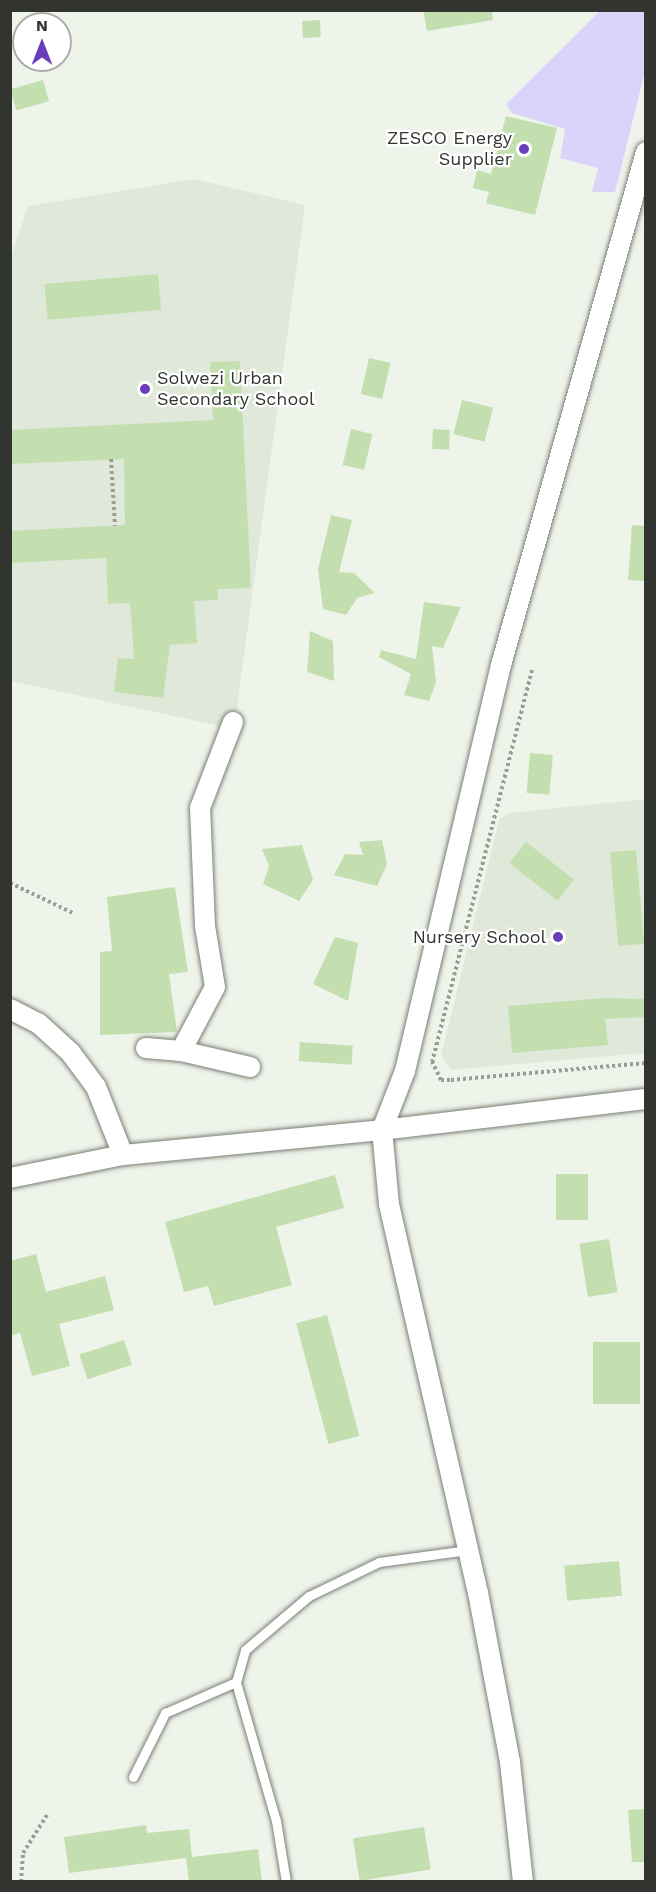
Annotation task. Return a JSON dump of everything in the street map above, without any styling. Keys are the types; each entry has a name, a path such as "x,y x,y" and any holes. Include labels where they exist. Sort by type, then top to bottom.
{"street":[{"path":"523,1881 510,1762 468,1550 388,1204 382,1130 405,1071 501,665 645,152"},
{"path":"182,1051 215,987 205,926 201,808 233,722"},
{"path":"10,1008 38,1023 70,1052 96,1088 123,1155"},
{"path":"146,1048 182,1051 250,1067"},
{"path":"10,1178 123,1155 382,1130 645,1099"}],"lane":[{"path":"286,1881 276,1821 236,1682 245,1650 309,1596 379,1562 468,1550"},
{"path":"133,1777 165,1713 236,1682"}],"path":[{"path":"111,459 116,526"},
{"path":"532,670 432,1061 441,1080 645,1063"},
{"path":"10,883 75,914"},
{"path":"21,1881 23,1853 47,1815"}],"shaded area":[{"path":"601,10 645,11 645,71 615,192 592,192 598,168 560,158 565,129 512,113 506,104"},
{"name":"Solwezi Urban Secondary School","path":"194,179 305,205 234,729 11,681 10,260 28,206"},
{"name":"Nursery School","path":"645,799 645,1053 451,1070 441,1056 499,820 509,813"}],"building":[{"path":"423,10 492,10 493,20 427,31"},
{"path":"320,20 321,37 303,38 302,21"},
{"path":"43,80 49,101 16,111 10,89"},
{"name":"ZESCO Energy Supplier","path":"506,116 557,128 535,215 486,203 489,192 473,188 477,170 491,174"},
{"path":"158,274 161,310 48,320 44,284"},
{"path":"369,358 390,363 382,399 361,394"},
{"path":"240,361 251,588 218,589 218,600 194,601 197,643 170,645 163,698 114,692 118,658 134,659 130,603 108,604 106,558 10,563 10,531 125,525 124,459 10,464 10,430 213,420 210,362"},
{"path":"462,400 493,408 485,442 454,434"},
{"path":"351,429 372,434 364,470 343,465"},
{"path":"433,429 450,430 449,450 432,449"},
{"path":"331,515 352,520 339,572 354,573 375,593 357,598 346,615 323,609 318,569"},
{"path":"632,525 645,526 645,581 628,580"},
{"path":"424,602 461,607 443,648 432,646 436,682 429,701 404,695 411,674 379,657 381,650 416,659"},
{"path":"310,631 333,641 334,681 307,672"},
{"path":"530,753 553,755 549,795 527,793"},
{"path":"382,840 387,864 377,886 334,875 345,854 363,855 359,842"},
{"path":"526,842 574,880 557,901 509,863"},
{"path":"302,845 313,880 299,901 263,884 269,866 262,849"},
{"path":"636,850 644,944 618,946 610,852"},
{"path":"175,887 188,972 169,974 177,1032 100,1035 100,952 112,951 107,897"},
{"path":"335,937 358,943 348,1001 313,984"},
{"path":"604,998 645,999 645,1017 605,1019 608,1045 512,1053 508,1006"},
{"path":"300,1042 353,1046 352,1065 299,1061"},
{"path":"556,1174 588,1174 588,1220 556,1220"},
{"path":"335,1175 344,1208 276,1227 292,1285 214,1306 208,1286 184,1292 165,1222"},
{"path":"609,1239 617,1292 588,1297 579,1244"},
{"path":"36,1254 46,1292 105,1276 114,1310 59,1324 70,1366 32,1376 20,1333 10,1336 10,1261"},
{"path":"327,1315 359,1436 328,1444 296,1323"},
{"path":"124,1340 132,1365 87,1379 79,1355"},
{"path":"593,1342 640,1342 640,1404 593,1404"},
{"path":"619,1561 622,1596 567,1601 564,1566"},
{"path":"645,1809 645,1862 632,1862 628,1810"},
{"path":"146,1825 147,1833 189,1829 192,1857 258,1849 262,1881 189,1881 186,1858 69,1873 64,1837"},
{"path":"424,1827 431,1869 360,1881 353,1838"}],"place":[{"name":"ZESCO Energy Supplier","path":"524,149"},
{"name":"Solwezi Urban Secondary School","path":"145,389"},
{"name":"Nursery School","path":"558,937"}]}
